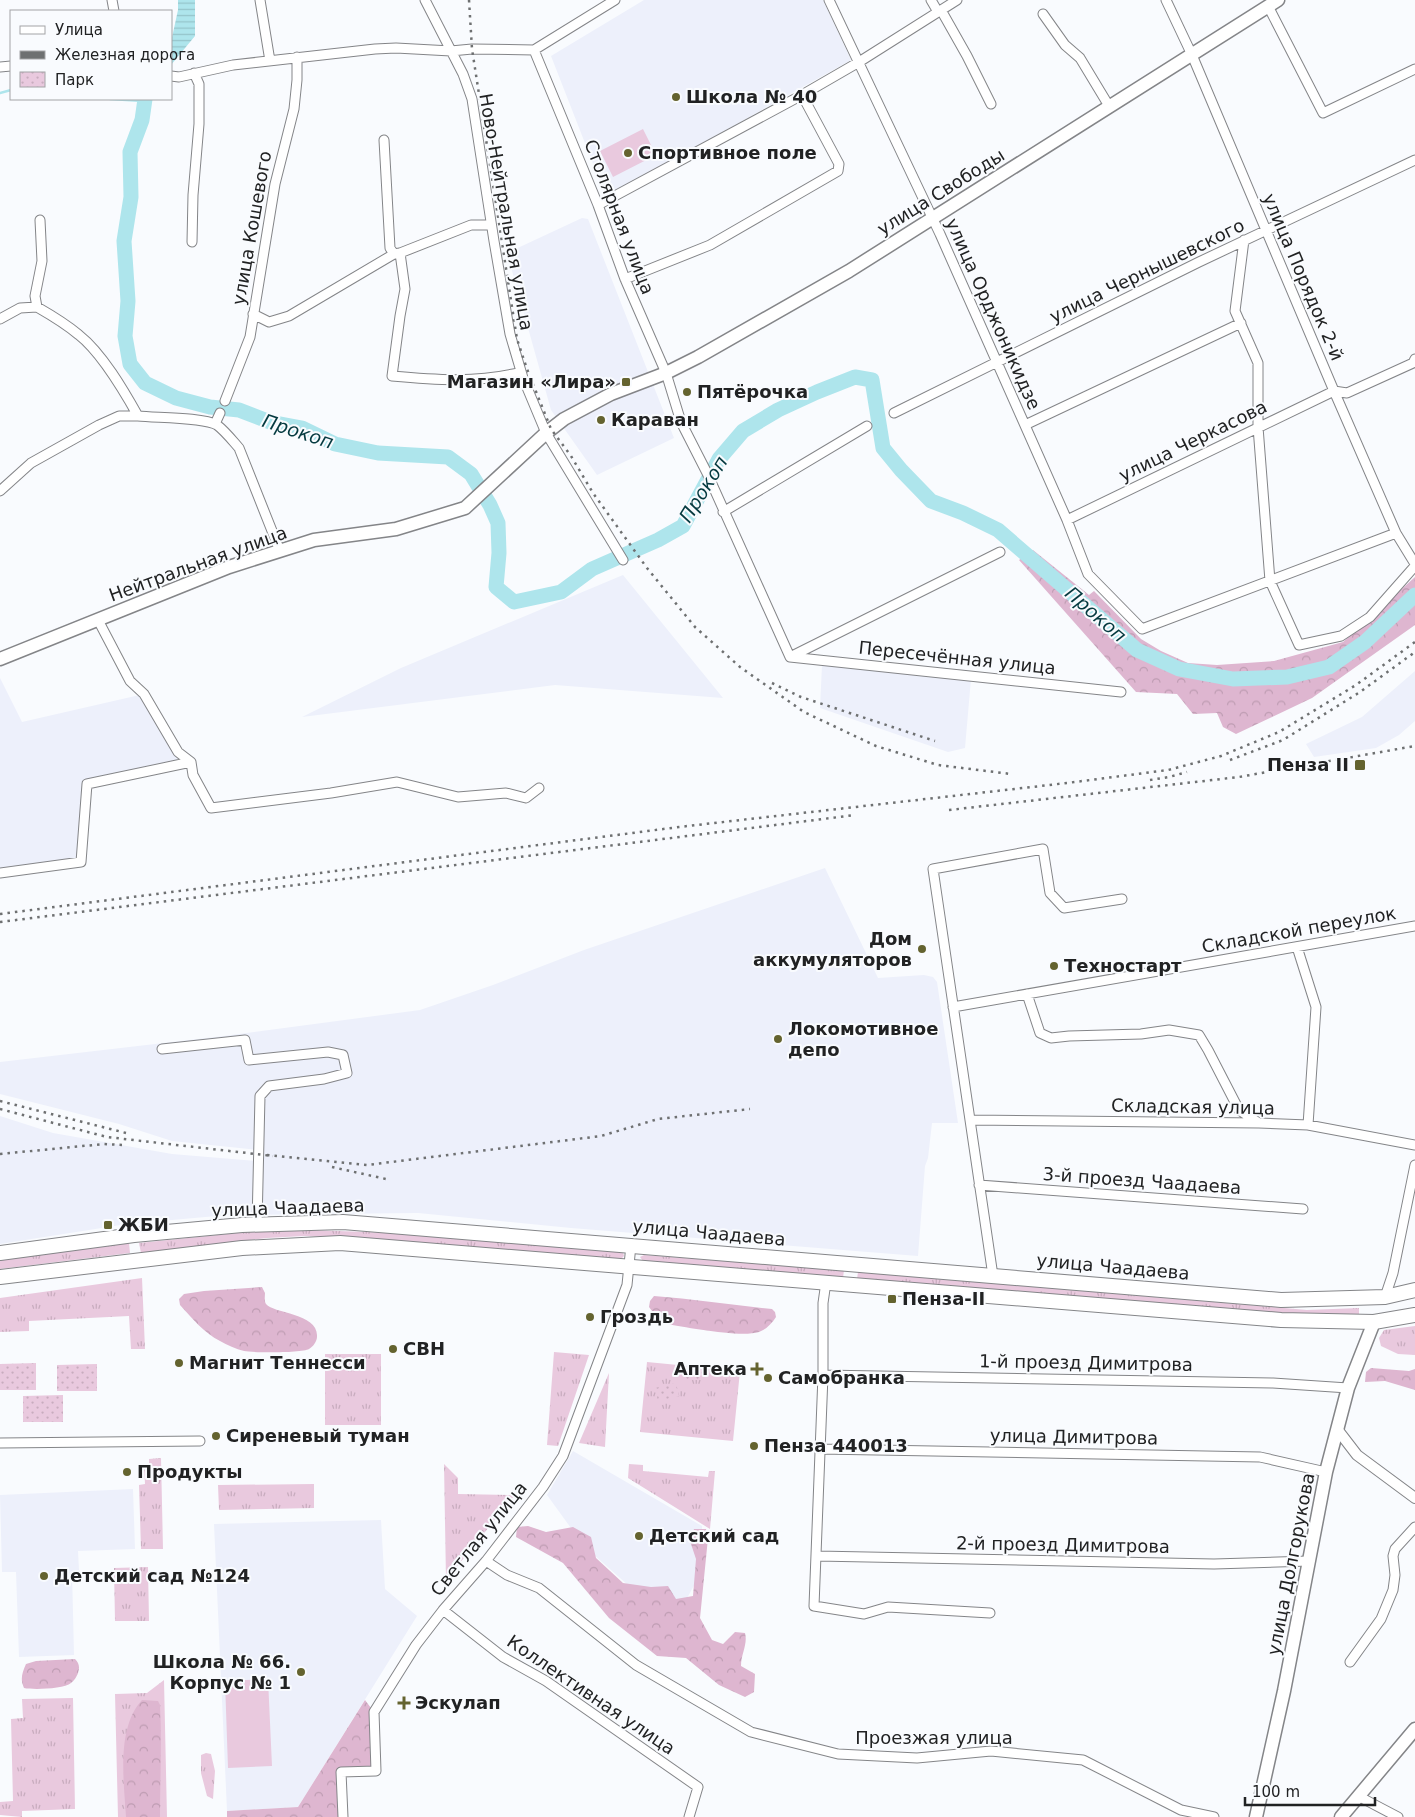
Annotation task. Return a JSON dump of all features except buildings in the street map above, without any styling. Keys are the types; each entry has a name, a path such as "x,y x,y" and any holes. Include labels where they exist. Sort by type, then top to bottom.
{"main road":[{"name":"улица Свободы","path":"611,394 666,373 698,357 849,271 1273,3"},
{"name":"Нейтральная улица","path":"0,659 229,567 314,540 396,529 465,508 546,433 564,419 611,394"},
{"name":"улица Чаадаева","path":"0,1253 134,1235 257,1224 343,1222 1281,1300 1385,1297 1415,1290"},
{"name":"улица Чаадаева","path":"0,1277 242,1248 340,1243 1281,1320 1374,1322 1415,1315"},
{"path":"1374,1322 1385,1297"},
{"name":"улица Долгорукова","path":"1256,1817 1284,1691 1326,1472 1348,1388 1374,1322"},
{"path":"1341,1817 1415,1728"}],"street":[{"path":"260,0 270,61"},
{"name":"Ново-Нейтральная улица","path":"425,0 463,74 472,99 510,334 521,372 546,433 623,560"},
{"path":"172,76 179,77 194,72 233,65 375,49 396,48 451,51 472,49 534,50 615,0"},
{"name":"улица Орджоникидзе","path":"829,0 932,218 1067,520 1088,574 1142,630 1270,581"},
{"path":"931,0 967,56 990,104"},
{"path":"598,205 802,95 859,62 957,0"},
{"name":"улица Порядок 2-й","path":"1166,0 1192,55 1396,533 1415,565"},
{"path":"1273,3 1323,113 1415,69"},
{"path":"1043,14 1065,45 1080,58 1110,106"},
{"name":"Столярная улица","path":"534,50 598,205 625,279 666,373 681,422 707,473 723,512"},
{"name":"улица Кошевого","path":"225,401 250,337 275,184 294,109 297,57"},
{"path":"192,242 193,195 199,124 199,84 194,72"},
{"path":"625,279 710,245 838,171 839,164 802,95"},
{"path":"384,140 390,248 397,253 406,289 400,316 392,376 432,380 492,378 521,372"},
{"name":"улица Чернышевского","path":"894,413 1244,240 1415,160"},
{"path":"37,307 35,296 42,261 40,220"},
{"path":"253,314 269,322 290,316 397,253 471,225 491,224"},
{"path":"1244,240 1235,311 1258,363 1258,427 1270,581 1299,645 1341,636 1370,617 1415,565"},
{"path":"0,319 20,308 37,307 80,335 93,349 126,394 138,416"},
{"path":"1025,425 1240,323"},
{"name":"улица Черкасова","path":"1067,520 1334,391 1347,393 1414,362"},
{"path":"215,424 220,413"},
{"path":"0,491 30,463 119,416 196,420 215,424 239,448 280,551"},
{"path":"867,426 723,512 790,657 1000,552"},
{"path":"1270,581 1396,533"},
{"path":"98,620 130,681 144,694 178,752 191,762 193,775 211,808 331,793 397,782 458,796 506,793 526,798 540,788"},
{"name":"Пересечённая улица","path":"790,657 1121,692"},
{"path":"0,873 81,862 87,784 191,762"},
{"path":"993,1276 933,868 1043,849 1050,893 1064,908 1122,899"},
{"name":"Складской переулок","path":"953,1007 1415,926"},
{"path":"1297,947 1316,1007 1308,1125"},
{"path":"1027,994 1040,1033 1051,1038 1141,1034 1169,1030 1199,1035 1239,1110 1259,1123"},
{"path":"162,1049 244,1040 249,1060 328,1052 343,1055 347,1073 324,1079 269,1086 260,1096 257,1224"},
{"name":"Складская улица","path":"970,1120 1308,1125 1415,1145"},
{"path":"1385,1297 1393,1273 1415,1165"},
{"name":"3-й проезд Чаадаева","path":"979,1185 1303,1209"},
{"name":"Светлая улица","path":"343,1817 340,1772 376,1771 374,1712 416,1645 443,1610 486,1561 543,1487 563,1456 627,1285 631,1245"},
{"path":"826,1282 823,1303 823,1375 814,1606 864,1614 888,1607 990,1613"},
{"name":"1-й проезд Димитрова","path":"823,1375 1273,1383 1348,1388"},
{"path":"1337,1429 1357,1455 1415,1498"},
{"path":"0,1443 200,1441"},
{"name":"улица Димитрова","path":"820,1449 1260,1457 1326,1472"},
{"path":"1350,1662 1381,1619 1393,1590 1395,1575 1392,1556 1395,1549 1415,1527"},
{"name":"2-й проезд Димитрова","path":"817,1556 1214,1564 1309,1561"},
{"name":"Проезжая улица","path":"486,1561 507,1575 539,1588 636,1665 750,1732 838,1754 917,1758 991,1751 1083,1760 1181,1810 1214,1817"},
{"name":"Коллективная улица","path":"443,1610 503,1657 546,1681 698,1787 689,1817"},
{"path":"1358,1796 1398,1817"}],"shaded area":[{"name":"Школа № 40","path":"644,0 823,0 851,60 606,197 551,56"},
{"path":"582,218 588,219 674,438 597,475 551,410 507,253"},
{"path":"623,575 723,698 555,685 302,717 401,668"},
{"path":"822,665 971,679 965,748 948,752 820,708"},
{"path":"1415,671 1415,721 1399,735 1376,748 1314,757 1306,744 1362,717"},
{"path":"0,678 22,722 144,694 178,752 191,762 88,784 81,862 0,871"},
{"path":"825,868 878,978 924,975 933,977 937,982 958,1123 932,1123 928,1158 925,1166 918,1256 571,1228 418,1213 228,1215 127,1224 0,1244 0,1116 53,1133 172,1154 256,1161 258,1150 172,1141 119,1124 0,1094 0,1062 224,1036 420,1010 493,985 584,950"},
{"name":"Детский сад","path":"573,1451 702,1526 702,1571 681,1609 629,1586 584,1546 547,1495"},
{"name":"Детский сад №124","path":"133,1489 135,1549 78,1551 79,1570 72,1571 74,1655 19,1657 16,1572 2,1572 0,1495"},
{"name":"Школа № 66. Корпус № 1","path":"381,1520 385,1589 417,1616 298,1807 227,1811 214,1524"}],"green space":[{"name":"Спортивное поле","path":"643,129 656,155 613,177 600,151"},
{"path":"1033,550 1089,595 1094,591 1141,639 1161,651 1188,663 1217,665 1274,661 1343,642 1415,577 1415,625 1312,698 1236,734 1223,727 1217,713 1193,714 1177,694 1136,692 1019,560"},
{"path":"267,1230 356,1231 445,1236 623,1252 624,1256 621,1259 378,1239 304,1236 267,1238 141,1253 139,1243"},
{"path":"129,1243 130,1253 0,1269 0,1260"},
{"path":"644,1255 844,1270 843,1278 643,1261 640,1257"},
{"path":"858,1272 1307,1310 1359,1308 1359,1316 1299,1316 857,1279"},
{"path":"142,1278 145,1349 131,1349 129,1316 29,1321 29,1331 0,1332 0,1298"},
{"path":"262,1287 265,1293 266,1304 304,1319 316,1329 316,1342 310,1348 278,1352 244,1351 214,1338 198,1325 180,1305 179,1299 184,1294"},
{"path":"654,1296 772,1309 776,1317 764,1329 750,1334 727,1333 665,1324 658,1319 649,1307 650,1301"},
{"path":"1415,1326 1415,1355 1398,1354 1381,1346 1379,1338 1384,1330"},
{"path":"554,1352 589,1355 558,1446 547,1445"},
{"path":"325,1354 381,1354 381,1425 325,1425"},
{"path":"647,1362 740,1371 733,1441 640,1432"},
{"path":"36,1363 36,1390 0,1390 0,1364"},
{"path":"97,1364 97,1391 57,1391 57,1365"},
{"path":"685,1367 702,1368 702,1380 685,1380"},
{"path":"1371,1368 1409,1371 1415,1369 1415,1390 1385,1381 1365,1382 1366,1372"},
{"path":"609,1373 605,1447 579,1443"},
{"path":"676,1383 679,1396 658,1401 655,1388"},
{"path":"63,1395 63,1422 23,1422 23,1396"},
{"path":"161,1458 163,1549 141,1549 139,1485 145,1484 144,1465 149,1464 149,1459"},
{"path":"444,1464 458,1478 458,1494 515,1495 446,1580"},
{"path":"629,1464 643,1465 643,1471 708,1477 709,1471 715,1471 710,1529 628,1478"},
{"path":"314,1484 314,1508 219,1510 218,1485"},
{"path":"528,1526 546,1532 573,1527 591,1537 596,1558 623,1583 651,1587 668,1586 676,1599 693,1596 696,1559 690,1541 694,1529 706,1529 708,1538 700,1618 712,1640 723,1644 735,1632 745,1633 746,1641 741,1666 755,1674 754,1692 745,1697 719,1685 686,1658 657,1656 609,1618 563,1563 516,1537 517,1527"},
{"path":"148,1567 149,1621 115,1621 114,1568"},
{"path":"75,1659 79,1665 79,1671 71,1683 55,1688 24,1688 22,1676 26,1664 36,1661"},
{"path":"268,1679 272,1766 228,1768 225,1681"},
{"path":"164,1680 167,1817 118,1817 115,1694 147,1693"},
{"path":"73,1698 75,1809 22,1811 22,1817 0,1815 0,1802 13,1801 11,1719 23,1718 22,1699"},
{"path":"142,1700 158,1701 160,1705 160,1817 126,1817 123,1772 125,1740 128,1725"},
{"path":"365,1700 374,1712 376,1771 341,1772 343,1817 227,1817 227,1811 298,1807"},
{"path":"211,1754 215,1771 213,1799 207,1796 201,1773 201,1755"}],"water":[{"path":"178,0 195,0 195,36 172,64 172,37 178,10"}],"waterway":[{"path":"0,93 10,90"},
{"path":"126,100 143,101"},
{"name":"Прокоп","path":"145,100 142,120 130,152 131,197 124,241 128,301 125,336 130,364 145,383 176,398 210,407 239,410 270,422 302,428 335,444 378,453 448,457 471,474 490,505 498,523 499,553 496,587 514,602 561,592 592,569 658,540 683,526 719,459 743,431 778,410 855,377 872,380 883,448 931,501 963,513 998,530 1137,650 1179,669 1233,679 1287,677 1329,667 1365,642 1415,595"}],"railway":[{"path":"469,0 472,49 517,339 551,429 571,456 593,493 647,568 695,627 740,667 804,712 876,746 938,765 1011,774"},
{"path":"0,914 679,827 1168,770 1221,756 1279,732 1356,685 1415,642"},
{"path":"1230,760 1283,740 1360,692 1415,652"},
{"path":"772,683 801,697 935,741"},
{"path":"949,810 1239,777 1415,746"},
{"path":"1150,780 1187,772"},
{"path":"0,922 855,815"},
{"path":"0,1101 130,1134"},
{"path":"0,1109 107,1137 273,1156"},
{"path":"267,1155 367,1165 601,1136 658,1119 750,1109"},
{"path":"0,1154 104,1144 122,1145"},
{"path":"332,1167 386,1179"}],"place":[{"name":"Школа № 40","path":"676,97"},
{"name":"Спортивное поле","path":"628,153"},
{"name":"Магазин «Лира»","path":"626,382"},
{"name":"Пятёрочка","path":"687,392"},
{"name":"Караван","path":"601,420"},
{"name":"Пенза II","path":"1360,765"},
{"name":"Дом аккумуляторов","path":"922,949"},
{"name":"Техностарт","path":"1054,966"},
{"name":"Локомотивное депо","path":"778,1039"},
{"name":"ЖБИ","path":"108,1225"},
{"name":"Пенза-II","path":"892,1299"},
{"name":"Гроздь","path":"590,1317"},
{"name":"СВН","path":"393,1349"},
{"name":"Магнит Теннесси","path":"179,1363"},
{"name":"Аптека","path":"757,1369"},
{"name":"Самобранка","path":"768,1378"},
{"name":"Сиреневый туман","path":"216,1436"},
{"name":"Пенза 440013","path":"754,1446"},
{"name":"Продукты","path":"127,1472"},
{"name":"Детский сад","path":"639,1536"},
{"name":"Детский сад №124","path":"44,1576"},
{"name":"Школа № 66. Корпус № 1","path":"301,1672"},
{"name":"Эскулап","path":"404,1703"}]}
